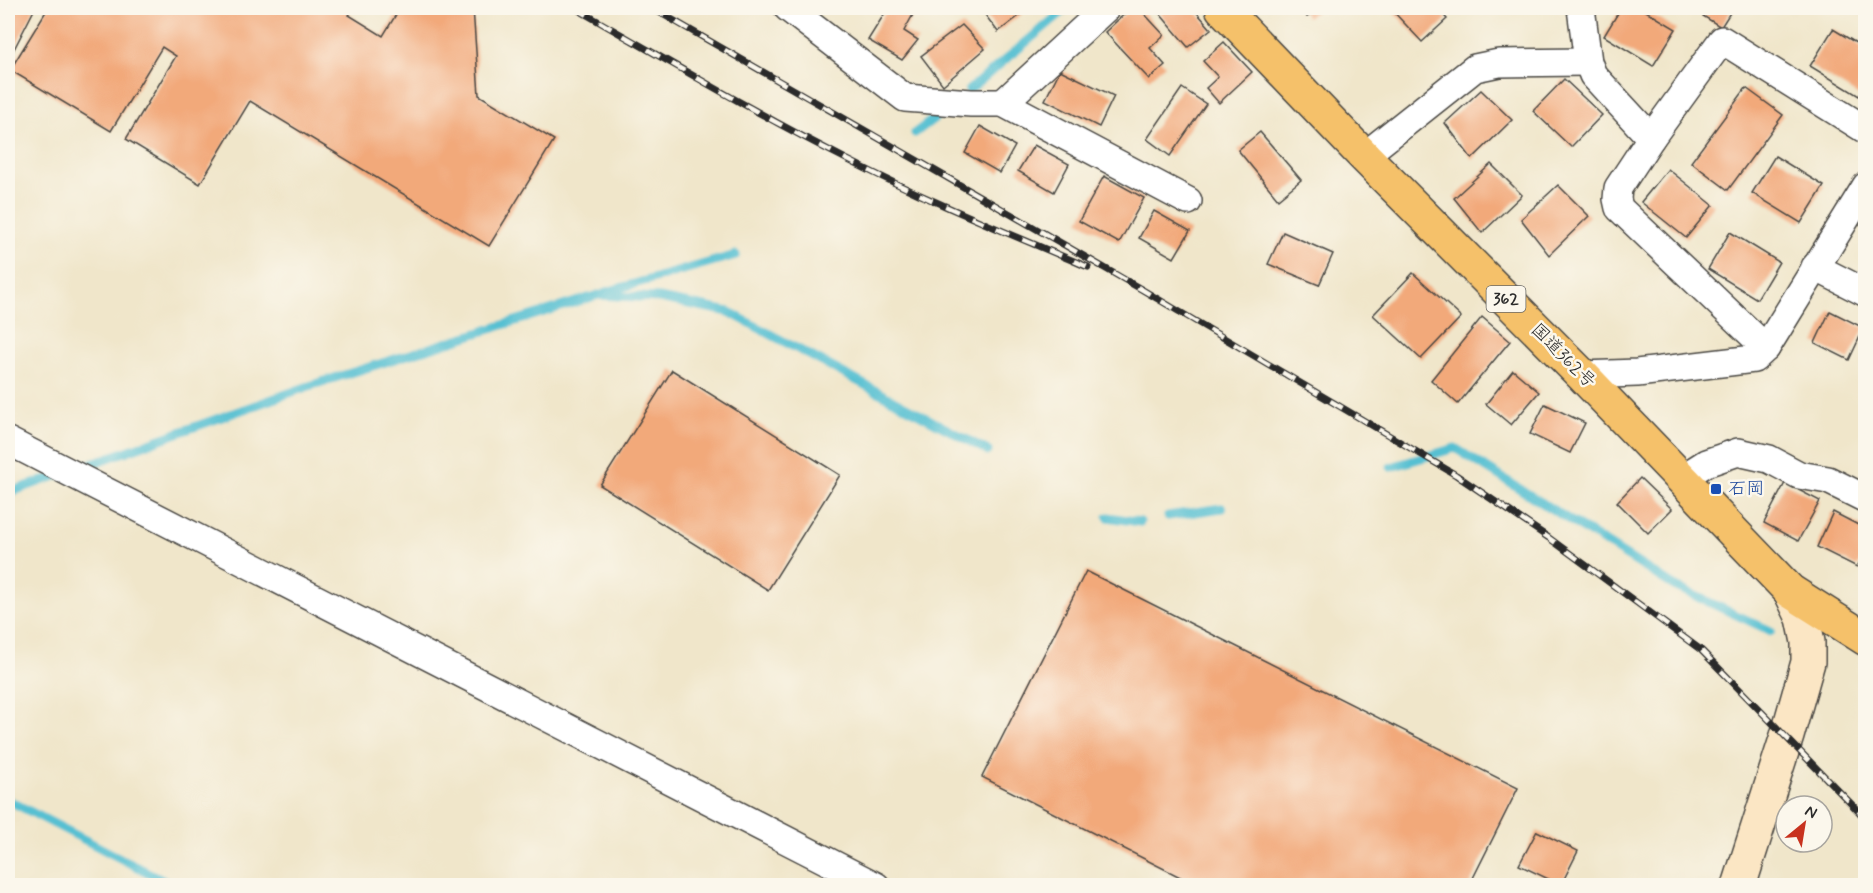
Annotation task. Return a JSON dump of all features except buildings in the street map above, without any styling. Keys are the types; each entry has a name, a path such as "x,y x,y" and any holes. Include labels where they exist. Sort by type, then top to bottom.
{"highway":[{"name":"国道362号","path":"1222,8 1790,591 1866,639"}],"street":[{"path":"788,8 905,98 971,103 1004,102 1188,201"},
{"path":"1004,102 1106,8"},
{"path":"1581,8 1588,62 1593,75 1651,138"},
{"path":"1766,348 1619,208 1618,189 1651,138 1722,40 1866,130"},
{"path":"1364,156 1475,68 1499,63 1588,62"},
{"path":"1582,375 1661,371 1754,359 1766,348 1866,186"},
{"path":"1815,267 1866,292"},
{"path":"8,441 876,885"},
{"path":"1681,479 1706,463 1738,452 1769,459 1799,475 1828,480 1866,499"},
{"path":"1740,885 1808,662 1806,629 1790,591"}],"waterway":[{"path":"969,90 1067,8"},
{"path":"915,133 940,114"},
{"path":"606,292 736,255"},
{"path":"74,470 306,387 598,295 659,298 729,312 988,451"},
{"path":"1391,467 1455,448 1674,586 1771,631"},
{"path":"8,493 61,474"},
{"path":"1168,516 1222,508"},
{"path":"1108,517 1140,522"},
{"path":"8,800 174,886"}],"railway":[{"path":"575,8 744,105 877,175 1088,267"},
{"path":"652,8 1141,289 1456,475 1549,538 1701,650 1866,819"}],"place":[{"name":"石岡","path":"1716,489"}]}
